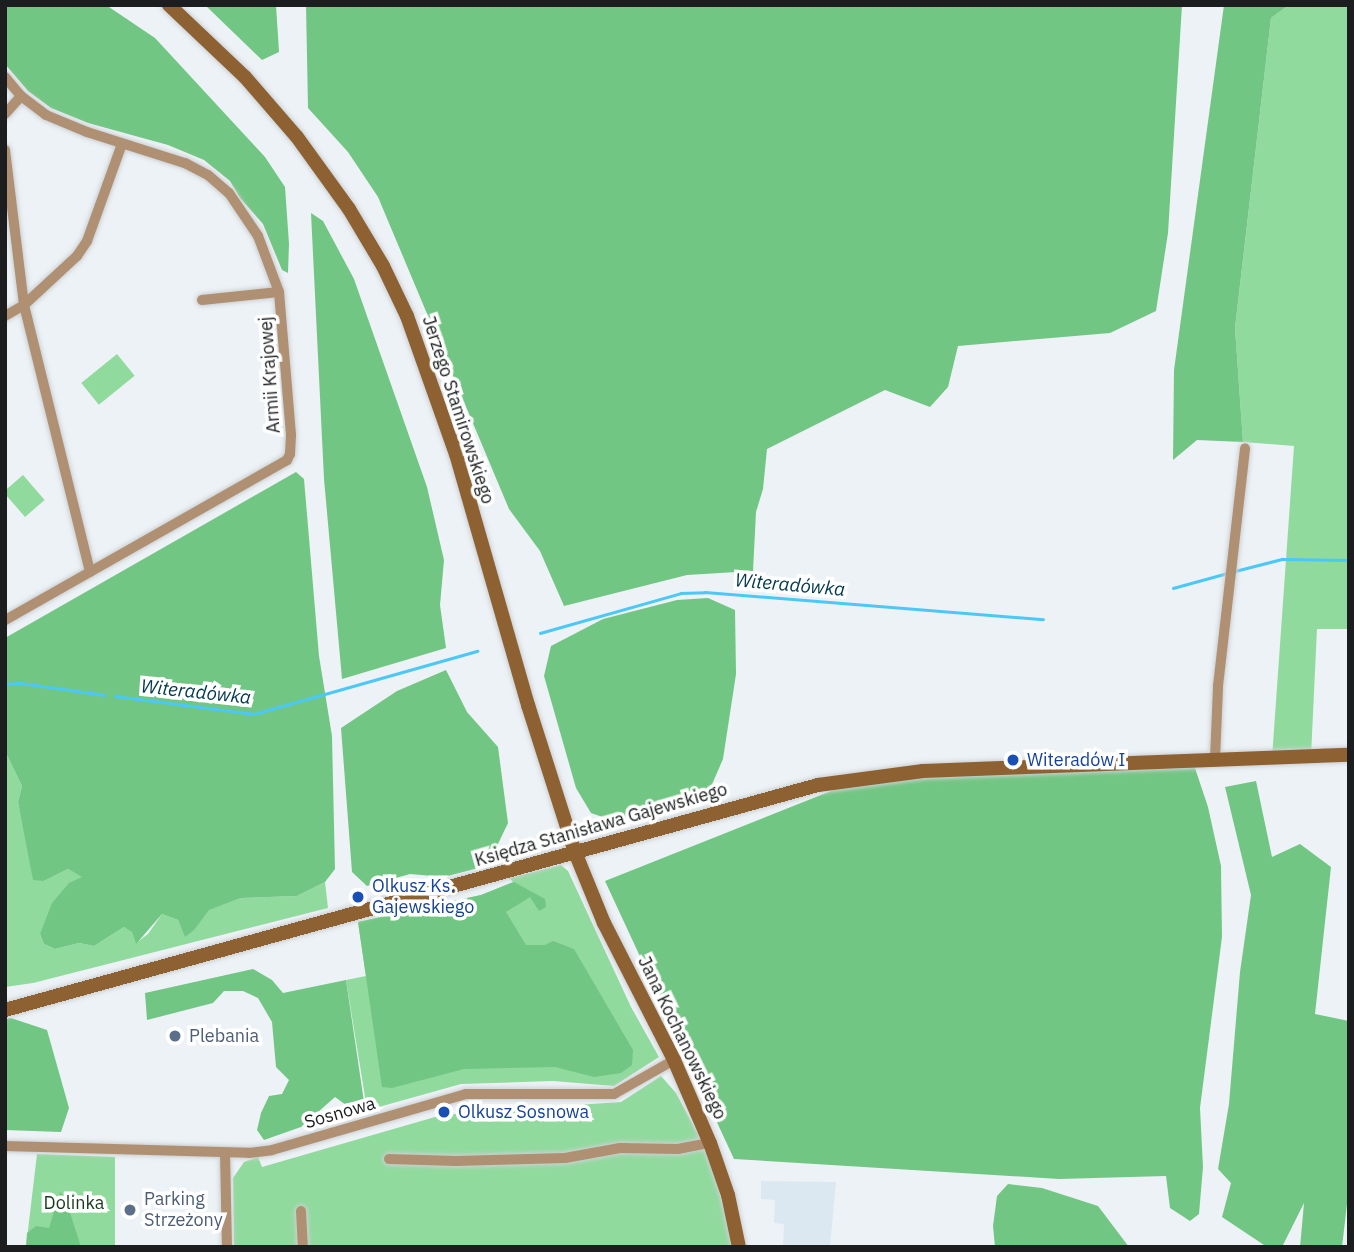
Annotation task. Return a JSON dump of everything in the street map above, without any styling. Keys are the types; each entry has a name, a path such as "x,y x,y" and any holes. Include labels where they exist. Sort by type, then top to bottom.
{"street":[{"name":"Jerzego Stamirowskiego","path":"170,5 245,77 298,137 349,209 383,267 430,373 507,636 576,852"},
{"name":"Armii Krajowej","path":"5,77 21,96 46,115 122,144 185,163 208,175 223,188 258,236 279,292 291,435 287,460 5,620"},
{"path":"5,114 21,96"},
{"path":"5,316 24,305 77,256 88,241 122,144"},
{"path":"5,150 24,305 90,572"},
{"path":"202,300 279,292"},
{"path":"1215,759 1218,686 1245,449"},
{"name":"Księdza Stanisława Gajewskiego","path":"5,1010 818,785 911,772 1349,755"},
{"name":"Jana Kochanowskiego","path":"576,852 604,923 674,1060 710,1143 728,1195 739,1247"},
{"name":"Sosnowa","path":"5,1146 225,1153 272,1150 466,1094 614,1094 674,1060"},
{"path":"389,1159 456,1161 565,1158 620,1148 678,1149 710,1143"},
{"path":"225,1153 227,1247"},
{"path":"302,1212 303,1247"}],"shaded area":[{"path":"761,1181 836,1182 830,1247 783,1247 784,1224 774,1223 775,1200 761,1199"}],"green space":[{"path":"5,5 106,5 155,38 265,157 285,187 288,273 282,270 263,224 240,198 230,181 204,160 168,145 88,123 51,108 28,91 5,64"},
{"path":"205,5 276,5 279,52 262,60"},
{"path":"306,5 1182,5 1168,233 1156,311 1110,333 958,346 948,387 930,407 885,390 767,449 763,489 756,512 753,571 687,575 564,606 540,551 509,509 378,197 348,152 308,108"},
{"path":"1224,5 1289,5 1271,18 1235,328 1243,442 1197,440 1173,460 1174,370"},
{"path":"1289,5 1349,5 1349,629 1317,629 1311,756 1272,758 1294,446 1243,442 1235,328 1271,18"},
{"path":"311,213 323,221 354,279 427,487 444,560 440,605 446,648 342,679 324,479"},
{"path":"117,354 135,376 99,405 81,383"},
{"path":"296,472 304,479 319,656 332,736 335,869 325,882 297,896 241,898 209,910 185,937 178,920 162,914 136,944 132,932 124,927 94,946 79,943 55,949 44,944 40,934 52,903 69,883 82,877 68,869 44,881 33,880 18,802 22,786 5,751 5,638"},
{"path":"23,475 45,500 25,517 5,494 5,491"},
{"path":"708,598 735,610 736,674 723,759 707,796 617,822 591,813 576,788 544,676 551,646 603,619 677,600"},
{"path":"446,670 467,712 498,747 508,823 497,846 510,856 509,860 444,877 410,874 367,886 352,872 341,728 397,691"},
{"path":"5,751 22,786 18,802 26,840 44,881 68,869 83,877 40,934 44,944 55,949 79,943 94,946 124,927 132,931 136,943 148,934 162,914 178,920 185,936 208,910 241,898 297,896 325,882 328,908 33,983 5,987"},
{"path":"1195,768 1208,807 1221,866 1222,937 1200,1108 1203,1167 1199,1214 1190,1221 1170,1208 1166,1176 1059,1179 734,1159 605,881 856,781 923,775"},
{"path":"1256,781 1272,857 1300,844 1331,867 1315,1014 1349,1021 1349,1187 1342,1247 1300,1247 1304,1203 1282,1247 1267,1247 1222,1217 1231,1183 1218,1169 1229,1104 1240,972 1251,895 1225,787"},
{"path":"561,865 568,871 631,1007 659,1057 614,1086 553,1081 461,1084 368,1110 368,1115 346,980 366,976 358,922 481,895 513,882 509,878"},
{"path":"514,882 545,899 546,907 539,911 530,897 506,912 526,945 545,945 553,941 574,949 633,1050 632,1065 621,1073 594,1077 555,1067 464,1069 392,1088 382,1087 358,922 481,895"},
{"path":"253,969 272,980 283,993 346,980 364,1102 346,1105 335,1097 301,1127 264,1140 257,1130 261,1113 269,1096 282,1094 289,1080 276,1067 272,1022 258,998 243,991 224,991 213,1003 147,1020 145,993"},
{"path":"11,1018 47,1030 69,1108 61,1132 5,1130 5,1019"},
{"path":"661,1076 676,1093 714,1171 733,1247 234,1247 233,1178 244,1162 258,1157 262,1167 435,1117 468,1112 621,1102"},
{"name":"Dolinka","path":"37,1154 115,1157 115,1247 26,1247"},
{"path":"1008,1184 1042,1188 1098,1206 1129,1247 995,1247 993,1226 997,1196"},
{"path":"60,1192 65,1197 81,1247 26,1247 27,1233 36,1226 49,1228"}],"waterway":[{"name":"Witeradówka","path":"1235,571 1282,559 1349,560"},
{"name":"Witeradówka","path":"1173,588 1228,573"},
{"name":"Witeradówka","path":"540,633 681,593 705,592 1043,619"},
{"name":"Witeradówka","path":"115,696 254,714 477,651"},
{"name":"Witeradówka","path":"5,684 21,683 104,695"}],"place":[{"name":"Witeradów I","path":"1013,760"},
{"name":"Olkusz Ks. Gajewskiego","path":"358,897"},
{"name":"Plebania","path":"175,1036"},
{"name":"Olkusz Sosnowa","path":"444,1112"},
{"name":"Parking Strzeżony","path":"130,1210"}]}
